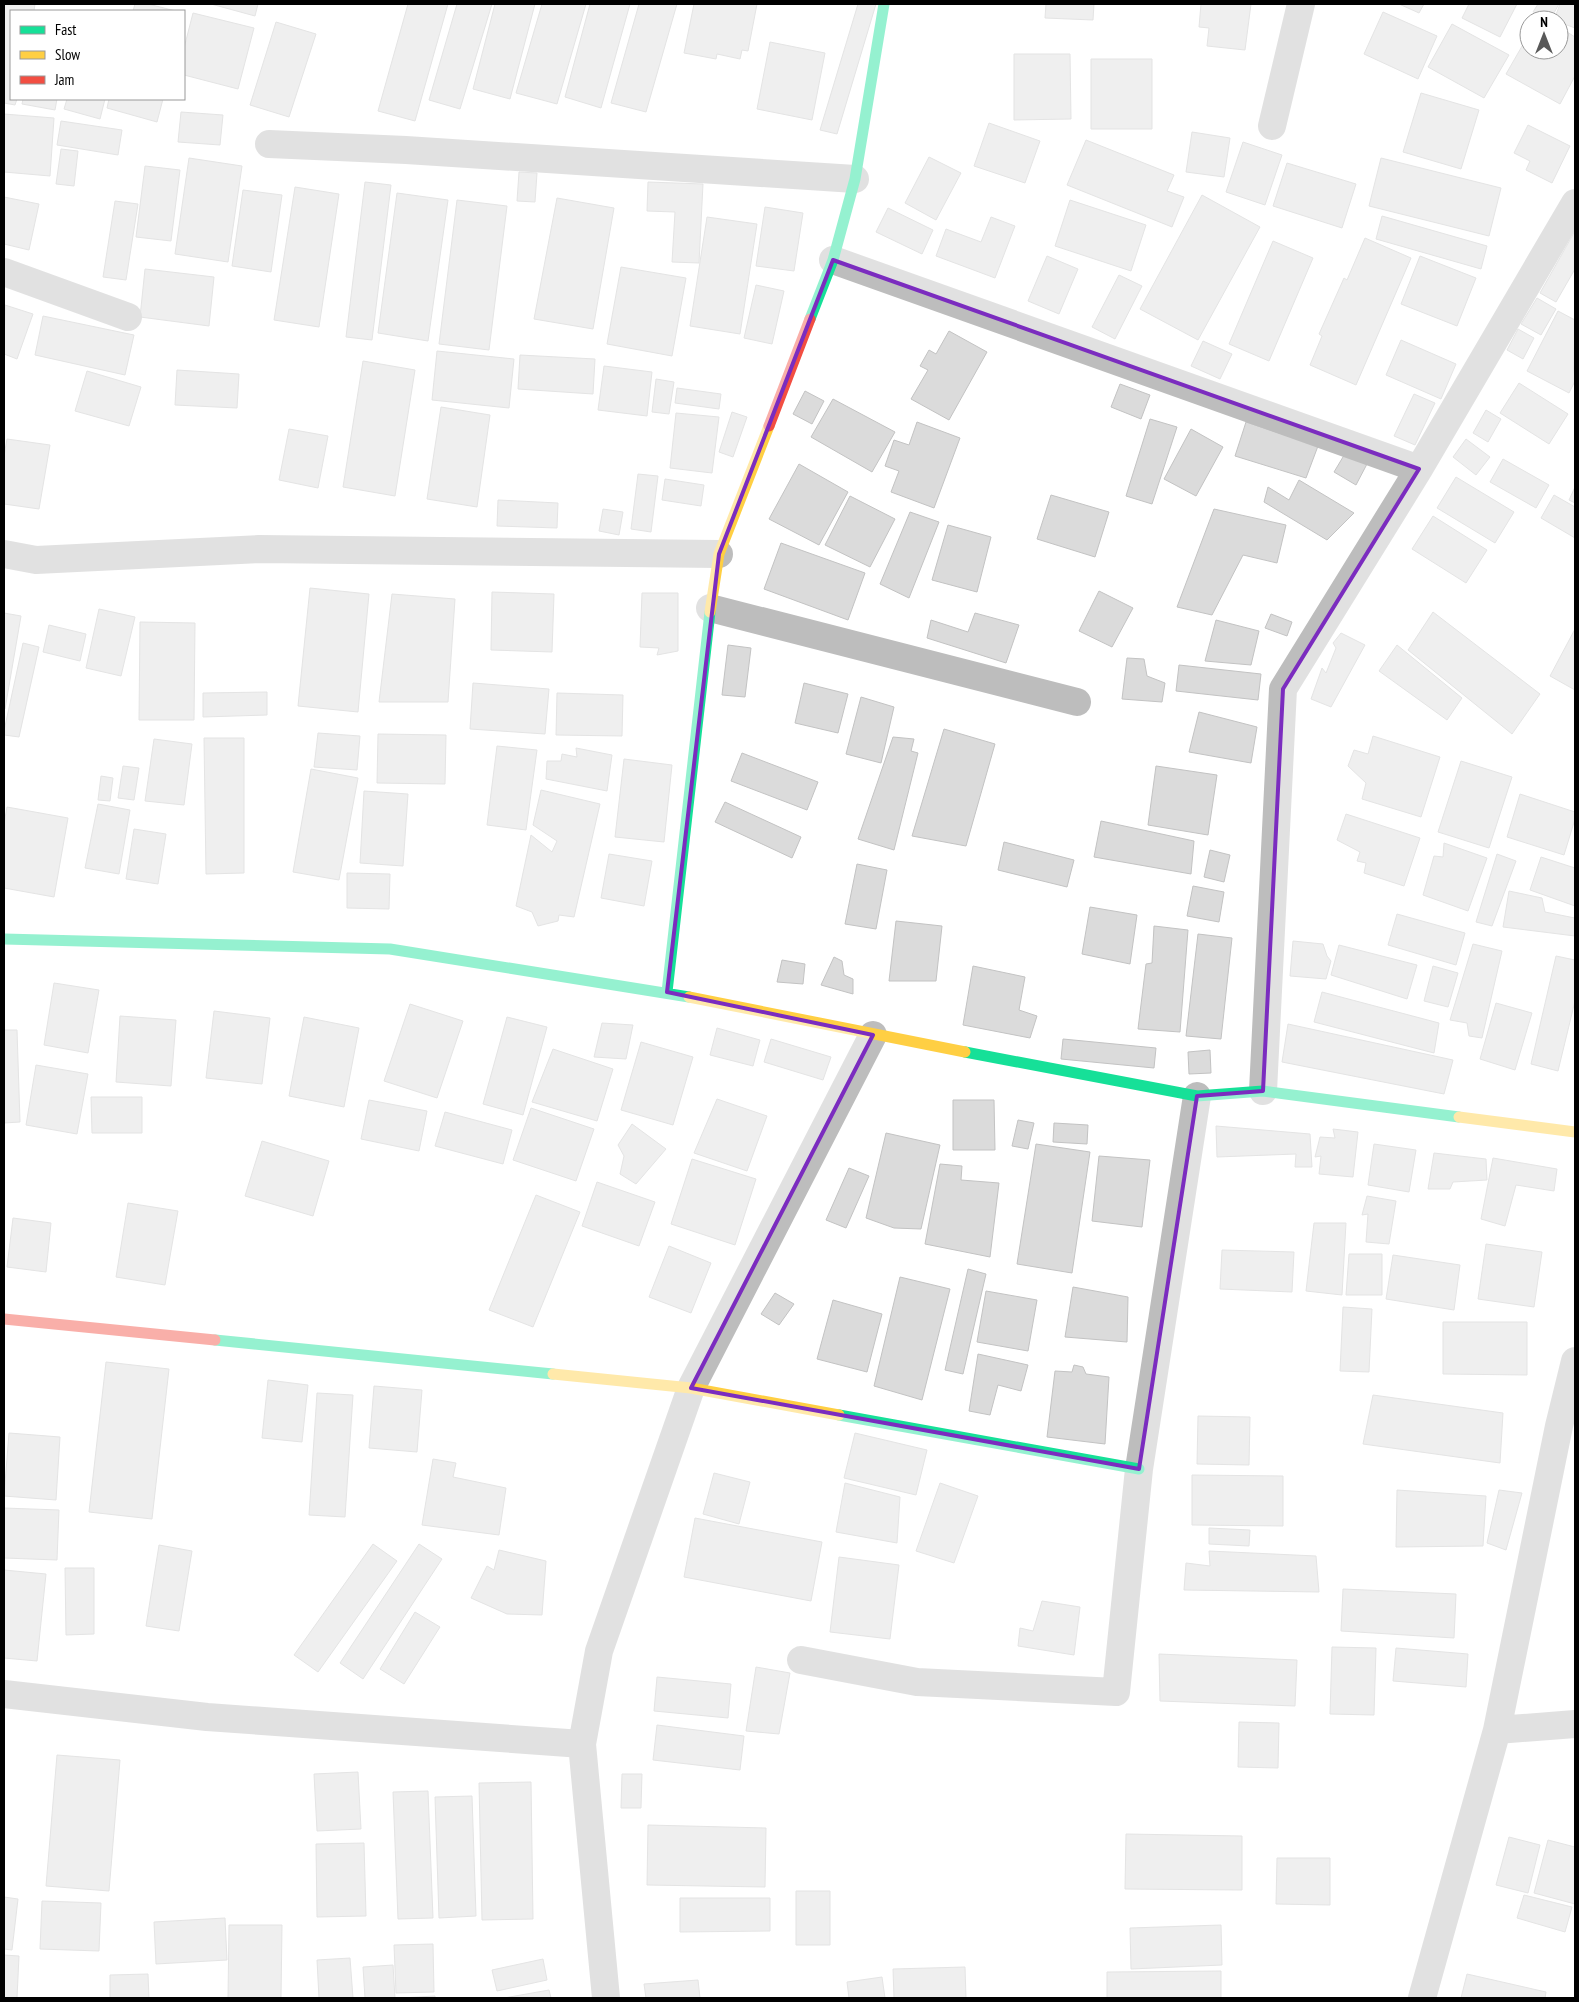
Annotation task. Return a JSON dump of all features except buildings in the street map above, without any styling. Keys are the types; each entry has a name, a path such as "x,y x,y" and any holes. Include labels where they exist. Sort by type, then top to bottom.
{"street":[{"path":"667,992 710,608 718,554 833,260 855,179 884,4"},
{"path":"1272,126 1301,4"},
{"path":"269,144 406,150 855,179"},
{"path":"1263,1091 1283,689 1419,469 1575,203"},
{"path":"833,260 1419,469"},
{"path":"4,272 128,317"},
{"path":"4,554 36,560 259,549 718,554"},
{"path":"710,608 1077,702"},
{"path":"4,939 390,949 667,992 1196,1096 1263,1091 1575,1132"},
{"path":"606,1998 582,1744 599,1651 691,1388 873,1034"},
{"path":"801,1660 917,1682 1116,1692 1140,1469 1196,1096"},
{"path":"4,1319 691,1388 1140,1469"},
{"path":"1422,1998 1497,1730 1575,1361"},
{"path":"4,1694 207,1717 582,1744"},
{"path":"1497,1730 1575,1724"}],"highlighted area":[{"path":"833,260 1419,469 1283,689 1263,1091 1197,1096 1139,1469 691,1388 873,1035 667,992 719,554"}],"traffic: fast":[{"path":"810,319 833,260 855,179 884,4"},
{"path":"667,992 710,612"},
{"path":"4,939 390,949 689,997"},
{"path":"965,1052 1197,1096 1263,1091 1459,1117"},
{"path":"215,1340 553,1374"},
{"path":"839,1415 1139,1469"}],"traffic: slow":[{"path":"710,612 719,554 769,426"},
{"path":"689,997 965,1052"},
{"path":"1459,1117 1575,1132"},
{"path":"553,1374 691,1388 839,1415"}],"traffic: jam":[{"path":"769,426 810,319"},
{"path":"4,1319 215,1340"}]}
